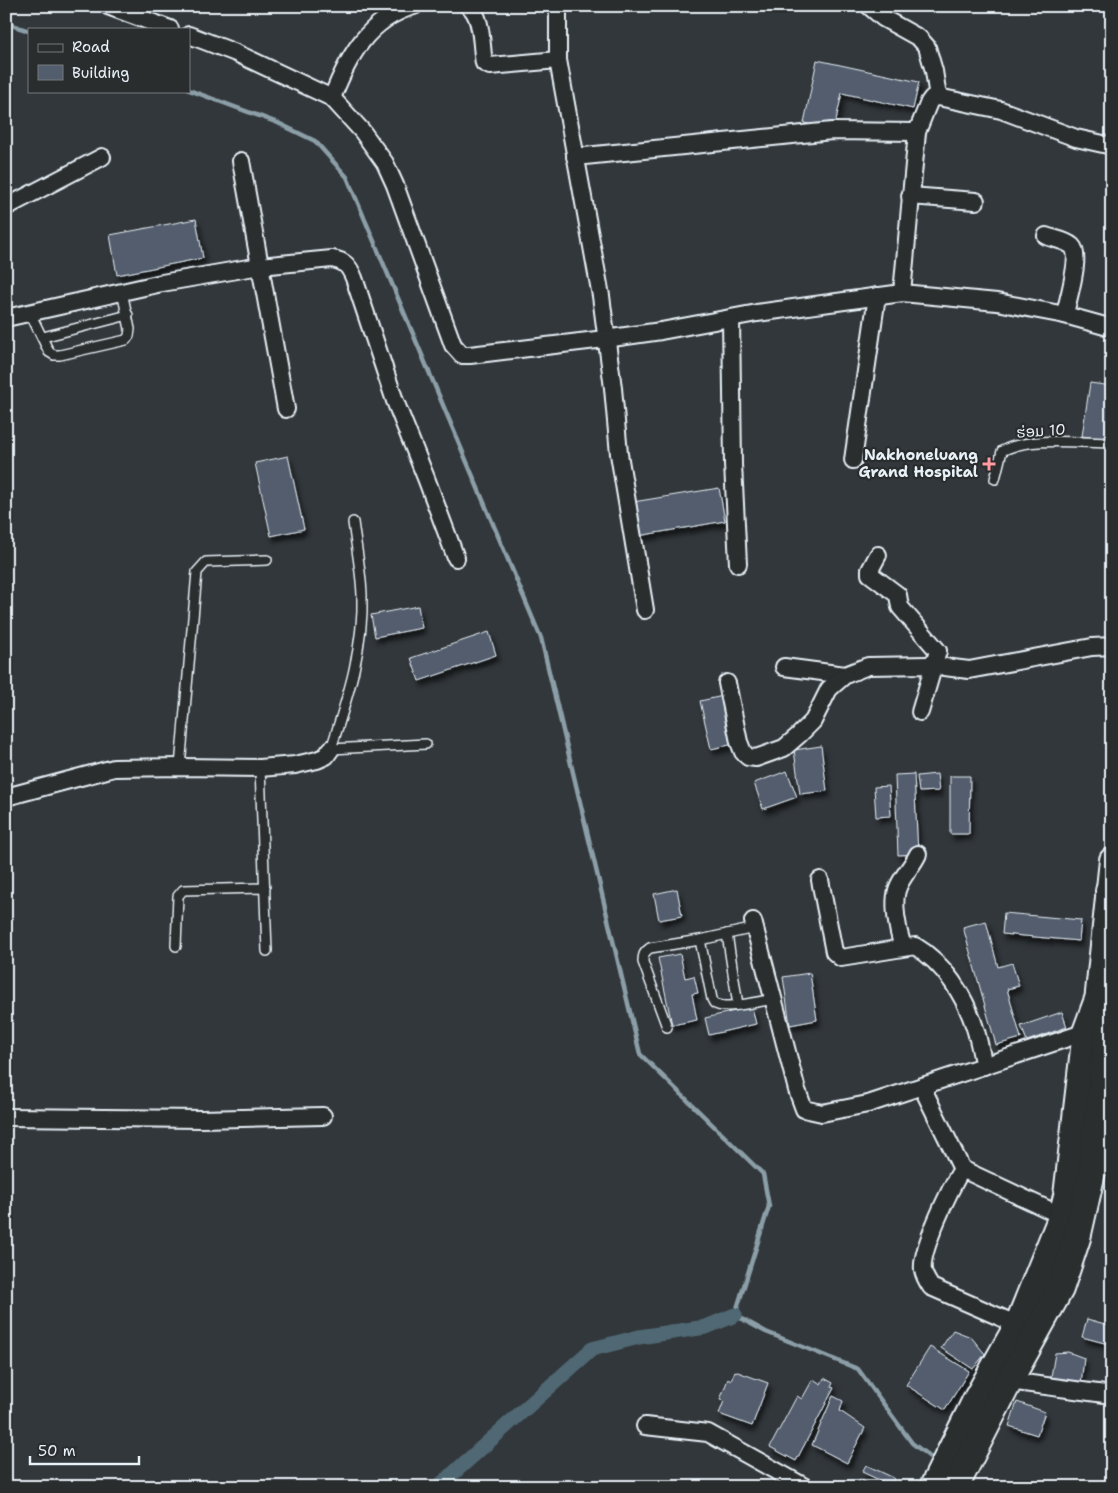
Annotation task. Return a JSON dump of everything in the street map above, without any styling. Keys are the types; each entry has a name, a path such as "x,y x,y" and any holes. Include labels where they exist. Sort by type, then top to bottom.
{"main road":[{"path":"933,1487 960,1455 985,1405 1062,1216 1067,1196 1086,1032 1108,1002"},
{"path":"985,1405 1009,1380 1060,1289 1102,1168 1108,1002"},
{"path":"955,1487 960,1455"}],"street":[{"path":"108,6 167,28"},
{"path":"332,98 353,51 368,33 386,18 414,6"},
{"path":"468,6 472,8 479,22 484,63 490,66 558,60"},
{"path":"558,6 558,60 601,296 613,388 619,454 645,610"},
{"path":"869,6 883,18 919,38 926,47 934,71 938,97"},
{"path":"190,35 236,53 332,98 362,131 385,163 404,208 453,345 462,355 606,339 902,292 997,302 1064,315 1112,328"},
{"path":"902,292 917,132 932,98 938,97 1001,110 1076,138 1112,146"},
{"path":"575,157 832,131 917,132"},
{"path":"6,207 102,157"},
{"path":"241,161 286,409"},
{"path":"910,196 976,201"},
{"path":"1046,236 1066,242 1074,247 1076,255 1064,315"},
{"path":"6,318 162,283 260,266 332,259 342,261 349,267 374,335 395,401 456,558"},
{"path":"853,460 877,296"},
{"path":"730,318 733,464 738,564"},
{"path":"878,555 870,574 898,595 900,607 938,650 935,666 920,712"},
{"path":"727,683 739,742 743,752 748,757 756,758 784,748 813,722 829,689 845,674 868,666 935,666 969,670 1092,647 1112,646"},
{"path":"784,667 845,674"},
{"path":"6,797 114,768 260,768 317,760 326,756 331,749"},
{"path":"903,948 898,930 896,902 898,886 918,854"},
{"path":"1112,860 1109,930 1112,956"},
{"path":"820,880 834,952 841,958 915,946 930,955 956,987 975,1028 984,1066"},
{"path":"1108,1002 1110,896"},
{"path":"754,924 797,1090 804,1109 822,1113 858,1106 922,1087 1086,1032"},
{"path":"922,1087 962,1169 1062,1216"},
{"path":"6,1117 202,1119 323,1116"},
{"path":"962,1169 954,1183 924,1254 922,1269 925,1280 931,1287 1018,1325"},
{"path":"1009,1380 1112,1395"},
{"path":"645,1426 708,1432 805,1487"}],"lane":[{"path":"30,313 50,352 54,355 126,340 130,329 122,292"},
{"path":"43,337 128,315"},
{"name":"ຮ່ອມ 10","path":"995,479 1002,451 1012,446 1032,442 1112,443"},
{"path":"352,522 362,594 360,640 350,688 331,749 426,744"},
{"path":"180,767 197,572 206,562 267,560"},
{"path":"260,768 267,951"},
{"path":"176,946 178,896 183,890 265,888"},
{"path":"667,1027 644,962 643,956 645,952 650,948 727,934 754,924"},
{"path":"727,934 738,1005"},
{"path":"700,940 714,1003 720,1006 774,1000"}],"building":[{"path":"817,60 919,82 913,109 842,93 834,129 804,123"},
{"path":"196,219 203,258 117,275 110,235"},
{"path":"1090,383 1112,386 1112,440 1082,436"},
{"path":"288,456 304,529 271,536 255,463"},
{"path":"719,488 725,521 638,536 633,502"},
{"path":"418,606 422,628 375,637 371,615"},
{"path":"489,632 496,655 419,681 411,658"},
{"path":"723,696 734,744 711,749 700,701"},
{"path":"821,746 827,791 800,794 794,750"},
{"path":"787,771 797,797 763,809 754,783"},
{"path":"914,774 918,854 898,855 895,775"},
{"path":"937,774 939,791 919,792 917,776"},
{"path":"950,776 970,776 969,834 950,834"},
{"path":"889,786 891,816 876,817 874,787"},
{"path":"677,889 682,916 659,920 654,894"},
{"path":"1004,913 1081,920 1079,941 1002,934"},
{"path":"986,921 998,967 1012,963 1019,986 1007,989 1021,1038 996,1045 963,927"},
{"path":"680,954 685,978 694,976 698,993 692,994 697,1020 672,1025 658,958"},
{"path":"810,973 817,1020 790,1025 783,977"},
{"path":"752,1007 756,1024 709,1035 705,1018"},
{"path":"1062,1012 1067,1027 1027,1041 1021,1026"},
{"path":"1087,1319 1112,1326 1112,1345 1082,1337"},
{"path":"953,1330 971,1337 985,1354 973,1369 941,1348"},
{"path":"930,1347 969,1371 945,1410 906,1385"},
{"path":"1068,1352 1084,1358 1081,1384 1051,1377 1055,1353"},
{"path":"735,1371 768,1383 752,1426 719,1414 724,1401 720,1400 728,1379 731,1381"},
{"path":"824,1378 833,1383 831,1387 834,1388 796,1461 770,1447 797,1396 802,1399 813,1379 821,1384"},
{"path":"833,1396 843,1401 840,1411 865,1428 847,1463 812,1445"},
{"path":"1017,1402 1045,1412 1037,1435 1009,1426"},
{"path":"866,1465 894,1478 890,1485 862,1472"},
{"path":"860,1479 874,1487 855,1487"}],"waterway":[{"path":"6,23 28,31"},
{"path":"190,90 278,123 315,141 347,177 541,638 640,1054 763,1174 769,1206 735,1315 766,1332 858,1369 912,1443 935,1461"},
{"path":"438,1487 592,1349 639,1337 706,1327 735,1315"}],"place":[{"name":"Nakhoneluang Grand Hospital","path":"989,464"}]}
